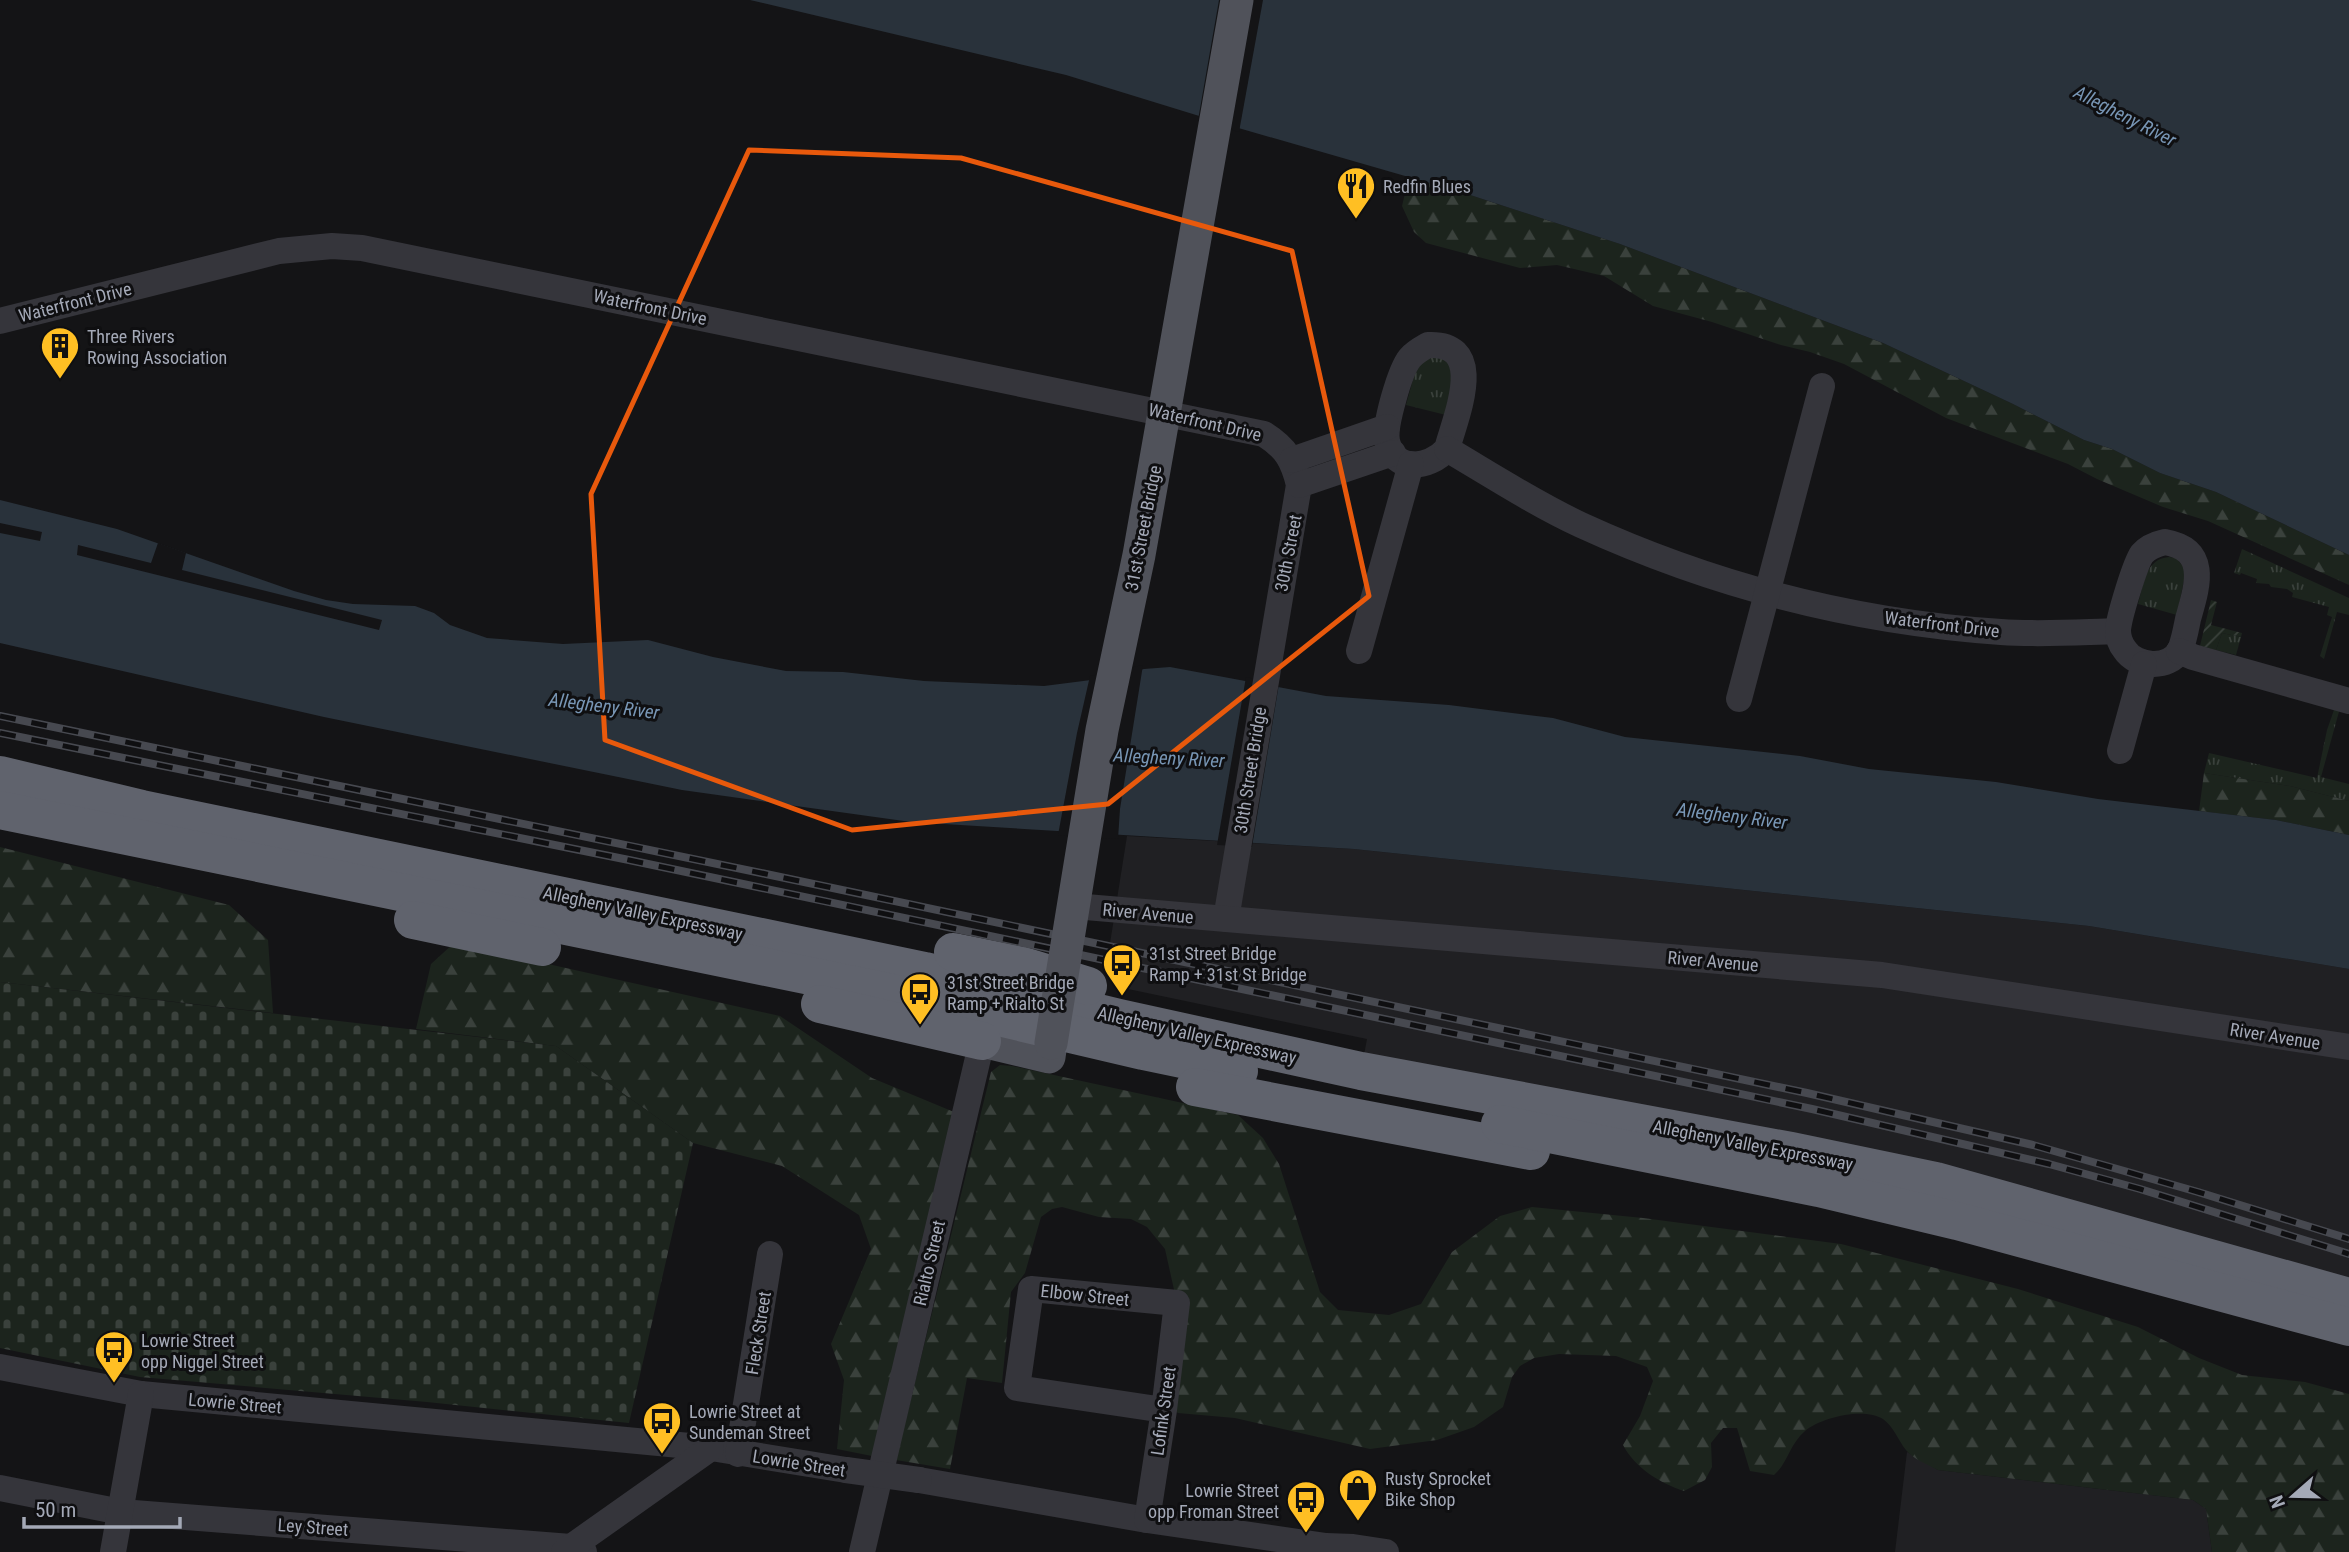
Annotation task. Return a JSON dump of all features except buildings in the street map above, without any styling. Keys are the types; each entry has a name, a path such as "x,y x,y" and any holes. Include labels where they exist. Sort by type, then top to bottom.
{"highway":[{"path":"0,765 248,810 1023,966 1122,997 1586,1091 1791,1151"},
{"name":"Allegheny Valley Expressway","path":"0,775 142,809 925,971 1119,1018 1361,1071 1791,1151 1936,1181 2349,1297"},
{"name":"Allegheny Valley Expressway","path":"0,810 922,999 1156,1054 1819,1188 1970,1224 2349,1327"},
{"path":"0,826 466,932 754,990 982,1041"},
{"path":"1050,1050 1330,1114 1519,1149 1819,1188"}],"main road":[{"name":"31st Street Bridge","path":"1050,1050 1102,730 1139,555 1237,0"},
{"path":"982,1041 1050,1050"}],"street":[{"name":"Waterfront Drive","path":"0,321 279,251 332,246 362,248 1249,429 1265,434 1279,444 1295,472"},
{"path":"1295,472 1402,458 1430,463 1440,457 1447,449 1465,384 1464,368 1458,356 1439,345 1428,345 1408,359 1386,437 1402,458 1359,651"},
{"path":"1739,699 1822,386"},
{"path":"1295,472 1387,427"},
{"name":"Waterfront Drive","path":"1447,449 1545,507 1580,524 1669,563 1768,593 1822,607 1912,623 2002,632 2118,631"},
{"name":"30th Street","path":"1275,620 1295,472"},
{"path":"2165,542 2178,544 2189,552 2196,564 2198,578 2179,651 2158,664 2144,664 2129,656 2119,642 2118,631 2137,562 2143,552 2153,545 2165,542"},
{"name":"30th Street Bridge","path":"1226,919 1275,620"},
{"path":"2179,651 2349,701"},
{"path":"2120,751 2144,664"},
{"name":"River Avenue","path":"1074,906 1882,975 2349,1047"},
{"name":"Rialto Street","path":"862,1552 982,1041"},
{"name":"Fleck Street","path":"738,1454 770,1254"},
{"name":"Elbow Street","path":"1164,1410 1017,1388 1031,1289 1177,1303"},
{"name":"Lofink Street","path":"1147,1520 1177,1303"},
{"name":"Lowrie Street","path":"0,1367 141,1394 711,1448 1327,1549 1353,1547 1387,1552"},
{"path":"113,1552 141,1394"},
{"path":"573,1550 711,1448"},
{"name":"Ley Street","path":"0,1488 121,1512 573,1550"}],"highlighted area":[{"path":"749,150 961,158 1292,251 1369,596 1108,804 852,830 605,740 591,494"}],"shaded area":[{"path":"1127,836 1354,849 2089,926 2349,969 2349,1297 1361,1071 1367,1039 1128,989 1115,979 1109,967 1108,956"},
{"path":"1907,1452 1938,1470 2193,1500 2206,1509 2212,1552 1895,1552"}],"green space":[{"path":"1409,177 1620,244 1883,343 2084,440 2112,449 2160,473 2216,492 2349,555 2349,585 2208,521 2163,507 2068,464 1946,418 1844,364 1653,306 1604,276 1557,265 1520,268 1426,243 1414,232 1402,206"},
{"path":"1434,357 1447,360 1455,375 1446,415 1406,405 1421,362"},
{"path":"2242,549 2349,598 2349,615 2337,612 2324,659 2320,656 2332,617 2327,615 2329,607 2292,597 2293,593 2287,589 2256,583 2257,579 2234,573"},
{"path":"2169,557 2176,558 2186,570 2177,615 2138,604 2150,567"},
{"path":"2211,600 2217,602 2211,625 2242,633 2241,637 2222,633 2216,650 2200,646"},
{"path":"2222,633 2241,637 2236,655 2216,650"},
{"path":"2335,707 2340,708 2321,777 2349,784 2349,801 2290,786 2204,773 2209,753 2317,778 2327,730"},
{"path":"2204,773 2290,786 2349,801 2349,835 2276,820 2199,811"},
{"path":"0,847 229,905 268,940 273,1013 0,982"},
{"path":"454,943 780,1016 872,1078 954,1112 872,1456 837,1449 844,1380 831,1344 871,1249 859,1215 782,1166 693,1143 556,1046 416,1029 431,964"},
{"path":"0,982 556,1046 693,1143 629,1423 140,1377 0,1348"},
{"path":"1000,1065 1238,1115 1263,1138 1279,1164 1320,1292 1338,1310 1389,1315 1421,1304 1452,1252 1500,1216 1532,1207 1643,1218 1841,1244 2018,1289 2138,1327 2199,1358 2242,1375 2305,1382 2349,1394 2349,1552 2212,1552 2206,1509 2193,1500 1938,1470 1909,1453 1883,1419 1865,1414 1843,1415 1812,1426 1800,1436 1774,1475 1750,1471 1737,1428 1723,1428 1711,1443 1712,1467 1705,1480 1684,1491 1649,1474 1634,1461 1623,1445 1640,1416 1653,1381 1647,1367 1616,1356 1559,1354 1534,1358 1520,1366 1512,1377 1503,1407 1474,1427 1437,1440 1370,1449 1235,1418 1178,1413 1164,1401 1177,1303 1165,1249 1147,1227 1131,1219 1099,1217 1062,1207 1052,1209 1041,1217 1025,1273 1011,1292 1002,1383 967,1378 950,1469 896,1460 991,1072"}],"water":[{"name":"Allegheny River","path":"750,0 2349,0 2349,555 2216,492 2160,473 2112,449 2084,440 1883,343 1620,244 1464,193 1066,75"},
{"name":"Allegheny River","path":"0,500 117,529 326,600 353,604 415,606 434,613 450,625 487,638 563,644 648,640 713,657 786,671 843,672 924,681 1044,686 1170,667 1326,696 1449,705 1553,718 1625,737 1800,756 1869,769 1996,782 2098,799 2276,820 2349,835 2349,969 2089,926 1354,849 911,822 682,790 324,717 0,643"}],"pier":[{"path":"1219,0 1263,0 1239,132 1198,120"},
{"path":"0,523 42,532 40,541 0,533"},
{"path":"158,543 186,553 182,570 382,620 379,630 77,555 78,545 151,563"},
{"path":"1143,665 1120,809 1118,839 1058,835 1090,676"},
{"path":"1246,677 1279,684 1252,847 1217,845"}],"railway":[{"path":"0,716 1807,1093 2033,1145 2349,1239"},
{"path":"0,733 629,860 1812,1109 2049,1164 2140,1189 2349,1254"}],"place":[{"name":"Redfin Blues","path":"1356,220"},
{"name":"Three Rivers Rowing Association","path":"60,380"},
{"name":"31st Street Bridge Ramp + 31st St Bridge","path":"1122,997"},
{"name":"31st Street Bridge Ramp + Rialto St","path":"920,1026"},
{"name":"Lowrie Street opp Niggel Street","path":"114,1384"},
{"name":"Lowrie Street at Sundeman Street","path":"662,1455"},
{"name":"Rusty Sprocket Bike Shop","path":"1358,1522"},
{"name":"Lowrie Street opp Froman Street","path":"1306,1534"}]}
